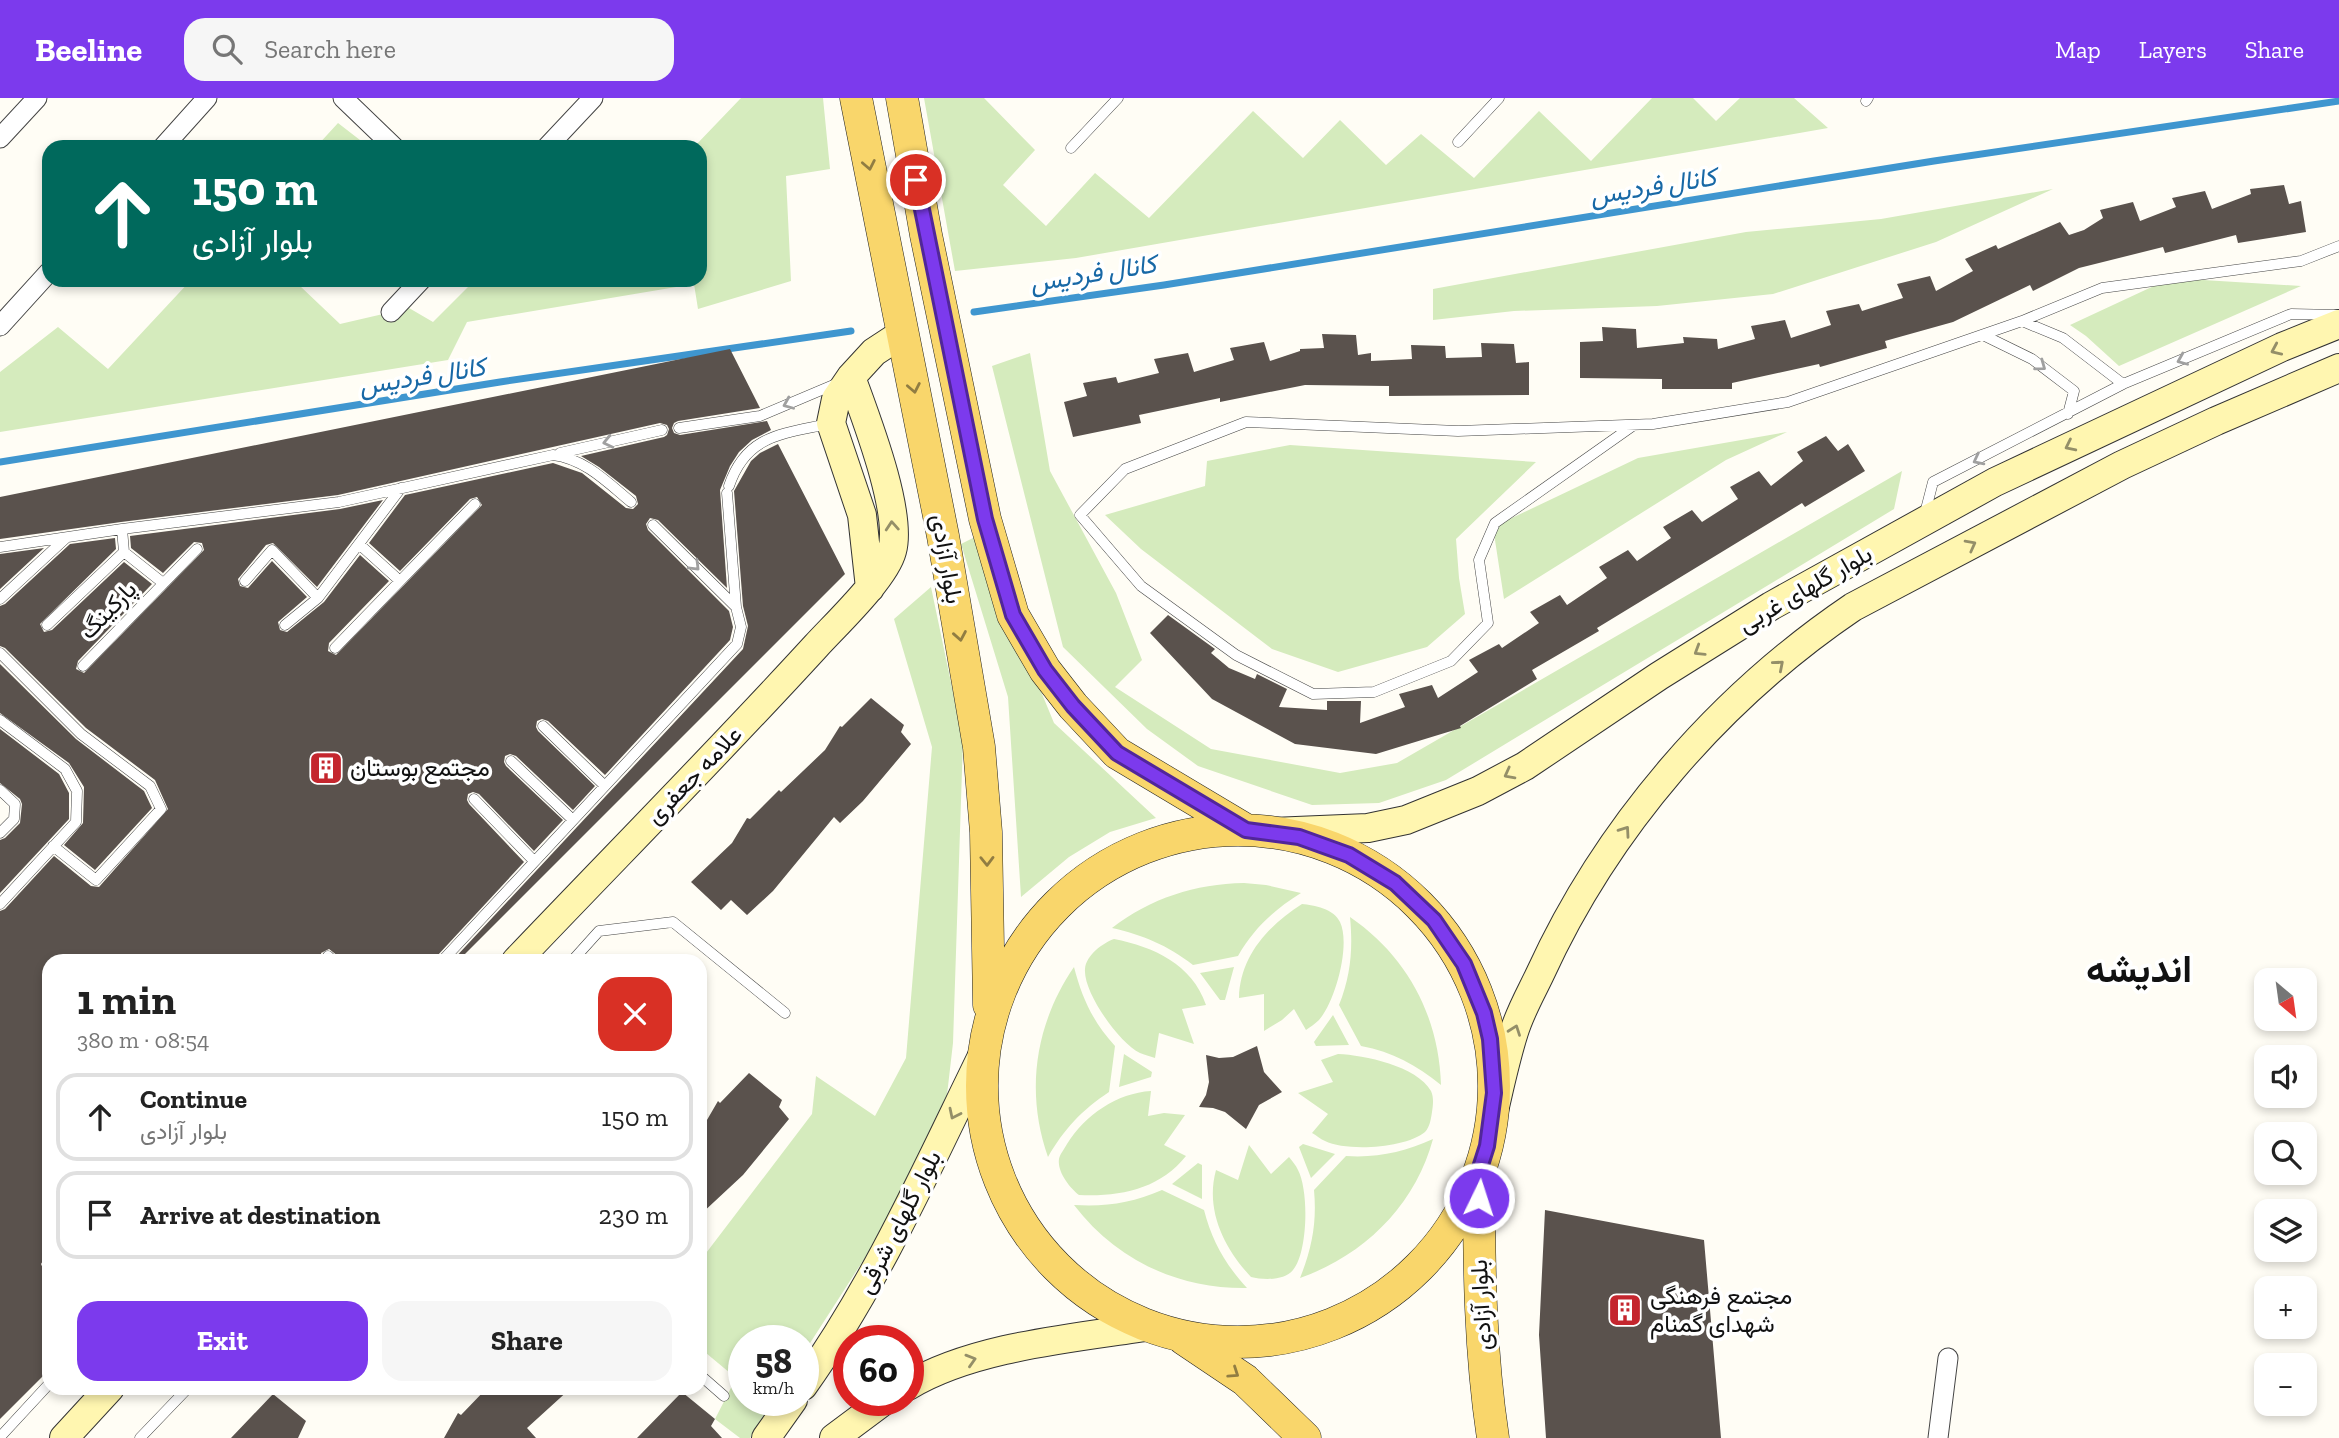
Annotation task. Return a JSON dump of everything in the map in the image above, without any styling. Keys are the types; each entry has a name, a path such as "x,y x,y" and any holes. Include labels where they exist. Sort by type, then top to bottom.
{"main road":[{"name":"بلوار آزادی","path":"856,98 943,536 979,747 986,832 987,1039"},
{"name":"بلوار آزادی","path":"902,98 926,234 985,519 1013,615 1045,670 1073,706 1117,753 1259,831"},
{"name":"بلوار گلهای غربی","path":"1259,831 1367,828 1406,821 1478,790 1525,766 1659,676 1771,606 1995,482 2282,347 2339,324"},
{"path":"870,588 862,515 831,423 835,398 851,377 874,352 903,333"},
{"name":"بلوار گلهای غربی","path":"1492,1119 1514,1030 1569,915 1596,871 1650,795 1679,760 1738,700 1853,607 2122,465 2339,368"},
{"name":"علامه جعفری","path":"523,954 870,588 892,552 894,527 877,447 851,377"},
{"path":"1259,831 1325,845 1373,867 1415,900 1442,930 1464,964 1484,1013 1494,1066 1492,1119 1479,1171 1456,1219 1423,1262 1382,1296 1359,1310 1310,1331 1257,1340 1203,1339 1164,1330 1127,1316 1081,1289 1043,1252 1012,1208 992,1158 986,1132 982,1079 987,1039 1007,975 1035,930 1072,891 1094,875 1141,849 1192,834 1259,831"},
{"name":"بلوار گلهای شرقی","path":"819,1364 880,1264 987,1039"},
{"name":"بلوار آزادی","path":"1479,1171 1479,1303 1493,1438"},
{"path":"924,1378 973,1359 1044,1342 1164,1330 1245,1380 1305,1438"},
{"path":"64,1438 104,1395"},
{"path":"766,1438 782,1416"},
{"path":"834,1438 864,1416"}],"street":[{"path":"0,138 37,98"},
{"path":"169,140 207,98"},
{"path":"343,98 387,140"},
{"path":"554,140 593,98"},
{"path":"0,326 42,280"},
{"path":"391,312 414,287"},
{"path":"1938,1438 1948,1358"}],"lane":[{"path":"1071,148 1118,98"},
{"path":"1458,142 1499,98"},
{"path":"1634,425 1495,523 1479,560 1488,623 1451,662 1374,692 1312,694 1236,656 1141,586 1080,515 1125,469 1246,422 1458,431 1653,424 1788,402 2022,321 2102,288 2301,261 2339,246"},
{"path":"1923,522 1933,482 2123,384 2291,314 2339,315"},
{"path":"2022,321 2063,338 2123,384"},
{"path":"1983,335 2032,359 2074,391 2068,414"},
{"path":"679,428 760,416 851,377"},
{"path":"448,954 737,643 741,627 736,607 728,490 740,461 760,442 773,436 831,423"},
{"path":"0,547 339,502 662,430"},
{"path":"553,455 575,459 631,502"},
{"path":"285,625 318,598 401,488"},
{"path":"335,648 475,505"},
{"path":"653,525 736,607"},
{"name":"پارکینگ","path":"122,529 124,552 163,583"},
{"path":"0,599 66,537"},
{"path":"359,544 400,581"},
{"name":"پارکینگ","path":"83,666 197,549"},
{"path":"245,581 272,550 318,598"},
{"name":"پارکینگ","path":"47,625 124,552"},
{"path":"0,653 81,734 150,786 161,809 96,880 53,846"},
{"path":"0,720 65,769 78,791 76,822 0,904"},
{"path":"543,726 605,786"},
{"path":"511,761 573,820"},
{"path":"0,790 15,804 14,819 0,833"},
{"path":"474,799 534,861"},
{"path":"578,954 599,931 673,922 785,1013"},
{"path":"707,1381 724,1396"},
{"path":"0,1437 42,1392"},
{"path":"140,1438 180,1395"}],"green space":[{"path":"741,98 823,98 830,169 786,176 791,281 698,309 694,287 707,287 707,140 701,140"},
{"path":"924,98 984,98 1035,150 1003,185 1046,226 1095,173 1149,218 1253,111 1303,158 1340,120 1386,165 1421,134 1474,178 1539,111 1591,161 1652,98 1693,98 1716,121 1740,98 1794,98 1828,128 1076,258 955,271"},
{"path":"338,123 360,140 322,140"},
{"path":"2053,189 1936,242 1773,294 1657,306 1514,311 1433,320 1433,289 1746,232 1881,219"},
{"path":"2171,278 2301,286 2119,366 2070,325"},
{"path":"184,287 301,287 340,324 409,308 433,322 468,287 676,287 467,322 448,360 0,432 0,372 58,327 108,369"},
{"path":"1030,353 1050,471 1116,593 1142,660 1115,687 1211,749 1340,773 1397,763 1902,471 1894,509 1446,780 1379,803 1312,805 1198,766 1147,729 1063,647 992,366"},
{"path":"1787,432 1726,460 1504,599 1493,527 1638,458"},
{"path":"1290,445 1536,462 1456,539 1465,614 1427,647 1338,672 1272,649 1141,549 1105,515 1205,486 1207,461"},
{"path":"977,536 1054,723 1156,818 1110,832 1069,857 1021,897 1008,697 961,544"},
{"path":"931,587 963,740 953,1043 942,1138 819,1329 819,1325 728,1325 728,1371 707,1354 707,1252 812,1114 816,1076 875,1116 906,1058 932,747 894,619"},
{"path":"1244,883 1301,893 1265,920 1238,956 1193,965 1154,942 1112,928 1142,908 1174,895 1208,886"},
{"path":"1302,904 1329,911 1340,922 1344,944 1336,987 1325,1012 1306,1030 1294,1009 1264,1031 1264,994 1239,998 1244,969 1267,932"},
{"path":"1350,917 1388,950 1416,990 1434,1035 1441,1085 1404,1060 1361,1046 1339,1005 1350,961"},
{"path":"1114,939 1157,953 1181,968 1191,979 1206,1005 1182,1009 1194,1044 1159,1033 1155,1058 1140,1053 1113,1028 1096,1003 1086,979 1085,969 1092,954"},
{"path":"1074,967 1089,1009 1115,1046 1109,1092 1074,1121 1048,1157 1037,1108 1038,1059 1050,1012"},
{"path":"1234,967 1225,1000 1220,1000 1200,973"},
{"path":"1333,1015 1349,1045 1316,1046 1314,1042"},
{"path":"1124,1054 1152,1072 1151,1077 1119,1087"},
{"path":"1338,1054 1389,1064 1424,1082 1433,1096 1430,1122 1425,1132 1404,1142 1376,1147 1335,1144 1312,1133 1328,1114 1298,1093 1333,1082 1321,1060"},
{"path":"1151,1091 1148,1116 1164,1113 1185,1115 1164,1145 1186,1156 1164,1176 1138,1189 1079,1195 1068,1184 1059,1164 1061,1153 1074,1133 1103,1107 1114,1101"},
{"path":"1433,1139 1414,1185 1384,1225 1346,1256 1300,1278 1313,1235 1314,1190 1346,1156 1391,1153"},
{"path":"1303,1144 1335,1154 1311,1178 1299,1147"},
{"path":"1249,1145 1271,1174 1289,1157 1302,1180 1305,1221 1302,1250 1293,1270 1279,1278 1251,1277 1225,1241 1215,1214 1213,1185 1216,1170 1238,1180"},
{"path":"1198,1163 1202,1165 1202,1199 1172,1184"},
{"path":"1162,1190 1204,1210 1220,1252 1247,1288 1197,1283 1150,1268 1109,1241 1074,1205 1119,1203"},
{"path":"728,1394 728,1416 764,1416 750,1438 740,1438 715,1419"}],"building":[{"path":"2284,185 2289,204 2301,201 2306,232 2238,243 2236,235 2165,253 2163,247 2079,268 2033,291 2030,285 1953,322 1885,341 1887,348 1820,367 1819,364 1732,383 1732,389 1662,389 1662,379 1580,378 1580,342 1603,341 1602,327 1636,329 1637,348 1684,343 1683,337 1717,339 1718,349 1755,339 1751,326 1785,320 1791,338 1831,325 1826,311 1859,304 1862,311 1903,298 1897,284 1930,276 1936,291 1973,271 1965,259 1996,245 1998,249 2060,222 2069,235 2084,230 2103,218 2100,210 2133,202 2140,221 2176,207 2172,198 2205,191 2212,209 2251,194 2250,189"},
{"path":"1322,334 1356,335 1358,355 1371,353 1371,361 1412,359 1411,345 1445,346 1446,358 1482,357 1481,343 1514,344 1516,363 1529,362 1529,395 1389,396 1389,386 1305,385 1220,402 1220,398 1139,415 1141,423 1073,437 1064,402 1087,396 1083,383 1116,377 1118,383 1159,373 1154,359 1188,353 1194,372 1234,360 1230,348 1264,342 1270,361 1300,349 1324,348"},
{"name":"مجتمع بوستان","path":"730,349 760,408 678,421 672,428 674,433 680,435 767,421 771,430 752,440 739,452 720,490 727,588 658,520 650,518 646,524 648,530 729,611 733,627 730,640 605,775 548,721 537,721 538,731 595,786 573,810 516,756 505,756 506,766 563,820 534,851 479,794 468,794 469,804 524,862 439,954 335,954 329,949 321,954 42,954 42,1377 0,1419 0,911 5,909 54,856 91,886 99,887 168,809 155,780 86,728 0,646 0,606 70,544 115,538 116,549 40,624 44,632 52,630 124,562 152,584 78,661 76,669 84,673 204,550 202,543 194,542 163,573 131,548 130,536 340,509 383,500 317,587 273,543 266,545 238,579 240,586 248,588 272,561 307,597 278,622 280,630 287,632 324,602 360,555 389,581 329,643 328,651 336,655 482,505 477,497 470,499 400,571 369,543 405,495 553,463 582,473 626,508 633,509 638,504 636,496 581,456 664,437 669,429 667,425 660,423 338,495 0,539 0,497"},
{"path":"1826,436 1838,451 1848,444 1865,471 1805,507 1802,503 1597,628 1599,631 1532,670 1537,679 1460,726 1461,728 1376,754 1295,744 1212,699 1150,633 1168,615 1215,649 1211,653 1229,668 1255,679 1257,674 1287,689 1279,707 1327,710 1327,701 1361,701 1360,723 1405,707 1399,694 1432,685 1438,698 1478,672 1469,660 1499,644 1502,648 1539,623 1530,612 1560,595 1567,605 1607,578 1599,567 1628,550 1637,561 1671,538 1663,527 1692,510 1702,522 1738,499 1730,487 1759,471 1771,486 1803,461 1797,452"},
{"path":"778,444 845,574 465,954 459,954 743,649 748,626 743,606 734,491 751,461"},
{"path":"44,548 0,589 0,554"},
{"path":"0,664 76,739 144,791 152,808 95,870 64,845 83,823 84,787 69,763 0,713"},
{"path":"871,698 904,725 901,732 911,744 863,801 840,823 834,817 773,891 747,915 731,900 721,910 691,882 732,843 747,818 750,819 779,790 781,792 825,750 840,726"},
{"path":"0,729 59,774 69,793 69,819 0,893 0,840 20,823 22,804 20,799 0,783"},
{"path":"1257,1046 1264,1072 1282,1092 1259,1105 1246,1129 1225,1112 1199,1107 1209,1082 1206,1055 1233,1057"},
{"path":"749,1073 782,1100 779,1107 789,1119 743,1175 707,1208 707,1120 718,1101 720,1103"},
{"name":"مجتمع فرهنگی شهدای گمنام","path":"1545,1210 1704,1240 1721,1438 1546,1438 1539,1335"},
{"path":"272,1395 306,1421 298,1438 231,1438"},
{"path":"480,1395 563,1395 527,1428 536,1438 444,1438 458,1413 461,1415"},
{"path":"679,1395 686,1395 715,1419 711,1426 722,1438 637,1438"}],"waterway":[{"name":"کانال فردیس","path":"974,312 1164,285 1934,161 2339,101"},
{"name":"کانال فردیس","path":"0,462 500,382 851,331"}],"place":[{"name":"مجتمع بوستان","path":"326,768"},
{"name":"مجتمع فرهنگی شهدای گمنام","path":"1625,1310"}],"district":[{"name":"اندیشه","path":"2139,969"}],"route":[{"path":"916,180 985,519 1013,615 1045,670 1073,706 1117,753 1246,830 1299,837 1325,845 1373,867 1415,900 1434,920 1464,964 1484,1013 1490,1039 1494,1093 1487,1146 1479,1171 1479,1198"}]}
